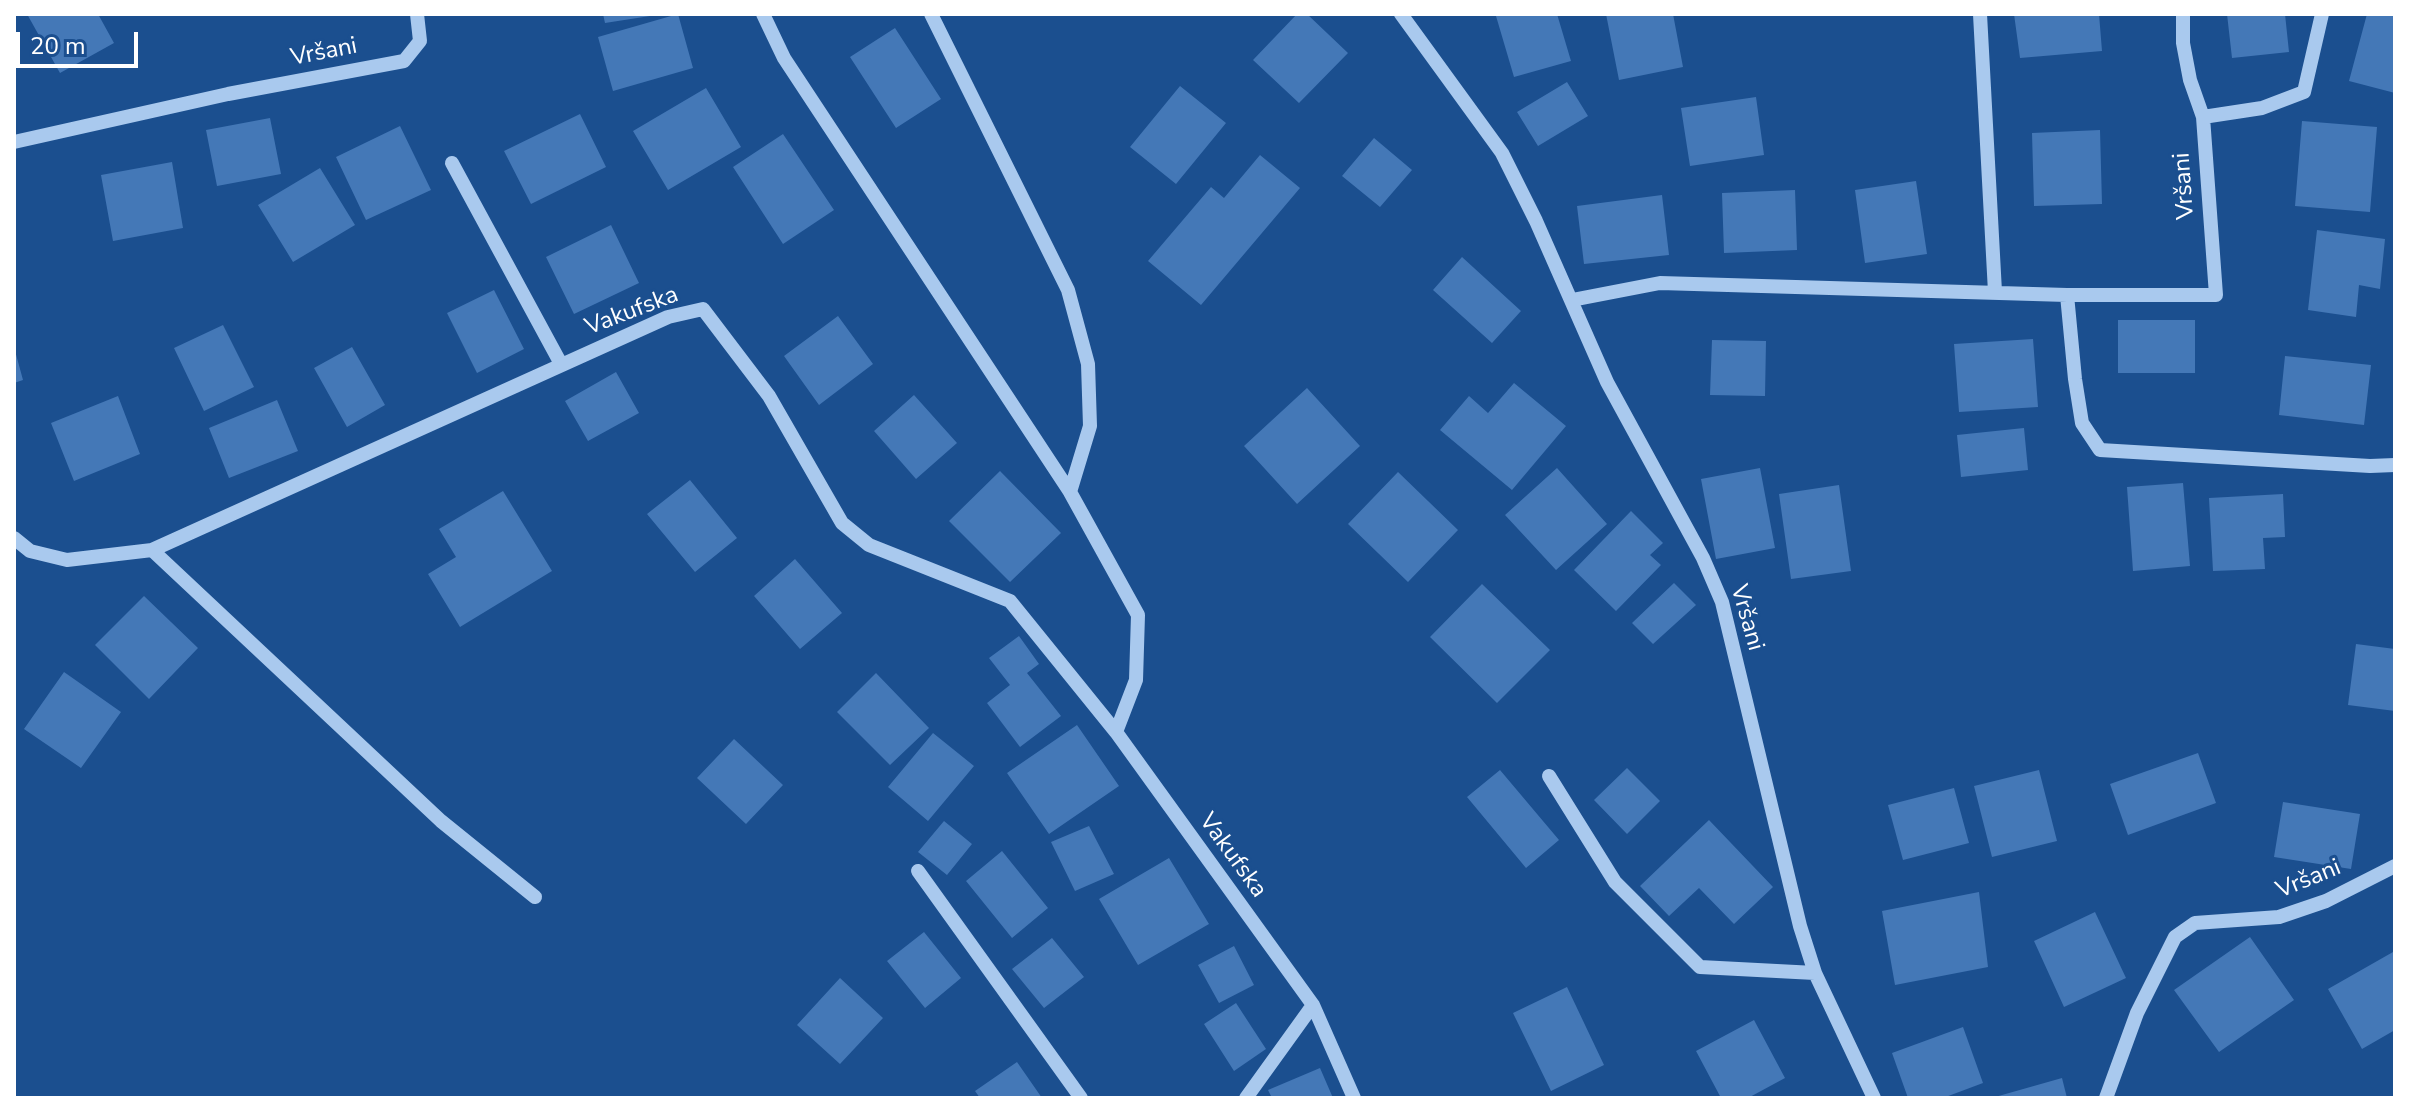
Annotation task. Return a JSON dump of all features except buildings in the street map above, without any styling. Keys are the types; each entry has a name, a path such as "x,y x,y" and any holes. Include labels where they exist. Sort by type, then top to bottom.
{"street":[{"name":"Vršani","path":"14,142 228,94 404,61 420,41 417,14"},
{"path":"763,14 784,58 1070,492 1138,615 1136,680 1116,732"},
{"path":"931,14 1068,290 1088,364 1090,426 1070,492"},
{"name":"Vršani","path":"1401,14 1502,153 1536,221 1607,382 1703,558 1722,602 1800,926 1815,973 1874,1098"},
{"path":"1980,14 1995,292"},
{"name":"Vršani","path":"1572,300 1660,283 2067,295 2216,295 2203,117 2190,80 2183,43 2183,14"},
{"name":"Vršani","path":"2203,117 2262,108 2304,92 2322,14"},
{"path":"452,163 561,364"},
{"path":"2067,295 2082,423 2100,450 2395,465"},
{"name":"Vakufska","path":"14,538 30,551 67,560 152,550 668,317 703,309 769,396 842,523 869,545 1010,601 1116,732 1313,1005 1354,1098"},
{"path":"152,550 441,821 535,897"},
{"path":"1549,776 1615,882 1700,967 1815,973"},
{"name":"Vršani","path":"2106,1098 2137,1013 2175,937 2195,923 2279,917 2326,901 2395,866"},
{"path":"918,871 1081,1098"},
{"path":"1246,1098 1313,1005"}]}
